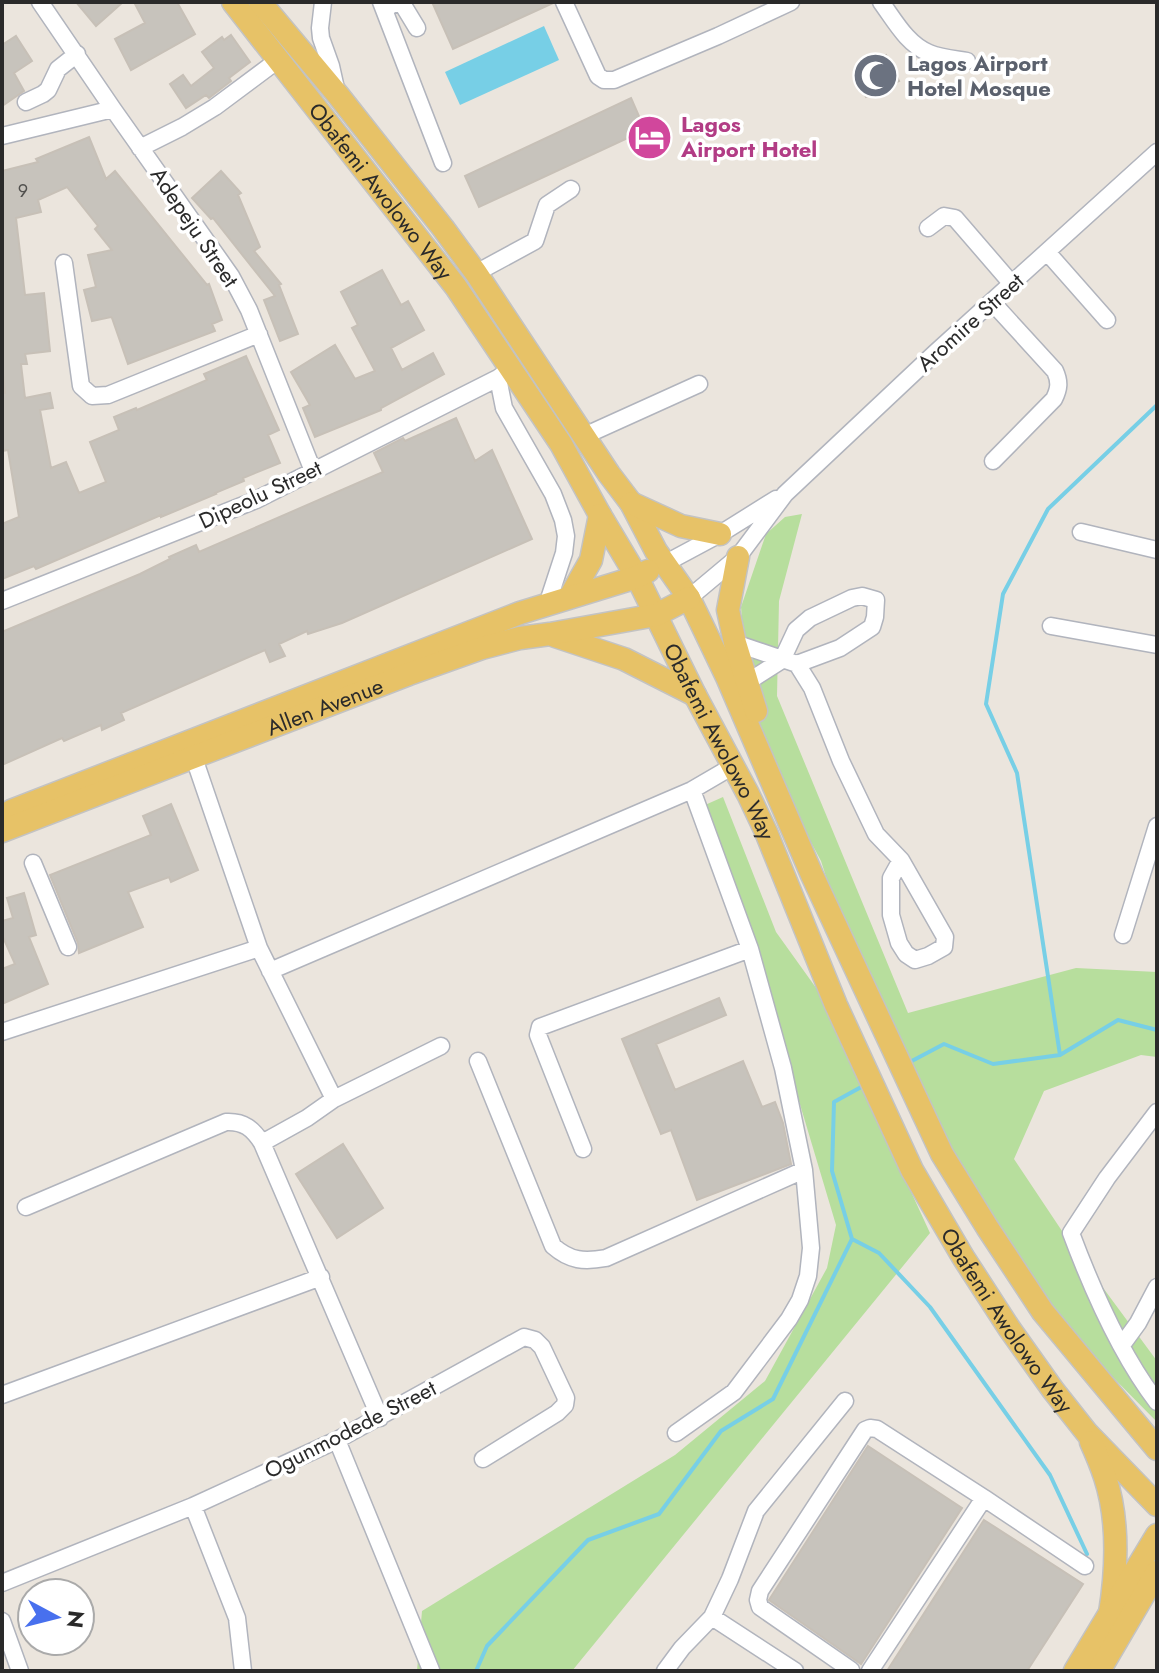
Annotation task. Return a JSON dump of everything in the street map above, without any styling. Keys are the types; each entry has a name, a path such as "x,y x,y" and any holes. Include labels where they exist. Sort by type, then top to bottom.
{"main road":[{"name":"Obafemi Awolowo Way","path":"233,2 456,287 504,373 561,444 637,577 766,832 836,1005 912,1170 963,1257 1053,1390 1087,1433 1157,1505"},
{"name":"Obafemi Awolowo Way","path":"260,2 443,228 631,503 656,551 689,598 727,677 812,875 942,1154 1043,1312 1157,1449"},
{"path":"631,503 681,526 720,534"},
{"path":"570,597 591,560 600,515"},
{"path":"738,557 728,603 735,643 812,875"},
{"name":"Allen Avenue","path":"2,815 273,708 547,605 637,577 664,564"},
{"name":"Allen Avenue","path":"2,831 482,648 520,638 656,615 689,598"},
{"path":"550,634 624,659 695,695"},
{"path":"1087,1433 1105,1477 1113,1513 1115,1581 1110,1613"},
{"path":"1075,1671 1157,1535"},
{"path":"1099,1671 1149,1592 1157,1572"}],"street":[{"name":"Adepeju Street","path":"40,2 231,276 249,310 313,471"},
{"path":"323,2 321,38 338,95"},
{"path":"564,2 598,74 604,80 614,80 791,2"},
{"path":"881,2 909,40 921,49 967,61"},
{"path":"417,28 403,5 383,6 443,163"},
{"path":"26,102 48,90 58,69 77,54"},
{"path":"140,148 215,107 278,60"},
{"path":"2,136 113,109"},
{"name":"Aromire Street","path":"689,598 738,557 785,494 1157,152"},
{"path":"476,273 535,241 547,205 571,189"},
{"path":"928,228 944,216 955,218 1012,284"},
{"path":"1047,252 1107,320"},
{"path":"64,263 81,386 92,396 108,395 259,334"},
{"path":"992,302 1059,379 1054,399 993,461"},
{"path":"504,373 504,408 553,494 566,536 564,553 547,605"},
{"name":"Dipeolu Street","path":"2,601 256,500 504,373"},
{"path":"584,436 699,384"},
{"name":"Aromire Street","path":"664,564 785,494"},
{"path":"1081,532 1157,550"},
{"path":"746,683 790,662 840,648 872,627 876,600 862,596 852,598 810,618 796,630 790,662"},
{"path":"1051,626 1157,645"},
{"path":"735,643 790,662 812,688 841,761 876,834 901,860 945,937 944,947 915,960 906,954 899,943 891,915 891,878 901,860"},
{"path":"194,758 259,948 334,1099"},
{"path":"270,971 692,790 733,766"},
{"path":"676,1433 734,1392 789,1319 808,1276 811,1248 804,1170 783,1068 750,949 692,790"},
{"path":"1123,935 1157,826"},
{"path":"33,863 68,947"},
{"path":"2,1032 259,948"},
{"path":"583,1149 538,1035 540,1027 750,949"},
{"path":"262,1143 334,1099 441,1046"},
{"path":"478,1061 553,1246 563,1255 576,1260 606,1258 804,1170"},
{"path":"1157,1112 1107,1178 1071,1233 1099,1300 1146,1388 1157,1402"},
{"path":"26,1207 226,1122 237,1121 248,1125 262,1143 380,1418"},
{"path":"2,1395 321,1277"},
{"path":"1122,1345 1157,1287"},
{"name":"Ogunmodede Street","path":"2,1583 193,1506 337,1440 524,1337 535,1340 542,1347 566,1398 565,1405 483,1459"},
{"path":"665,1671 712,1617 756,1511 845,1401"},
{"path":"849,1671 760,1607 758,1600 760,1591 865,1430 877,1429 1085,1566"},
{"path":"337,1440 431,1670"},
{"path":"870,1671 984,1498"},
{"path":"193,1506 237,1618 243,1671"},
{"path":"712,1617 795,1671"},
{"path":"2,1621 20,1671"}],"green space":[{"path":"802,514 779,601 777,696 908,1013 1076,968 1157,972 1157,1057 1141,1055 1044,1091 1014,1159 1070,1243 1157,1361 1157,1422 1089,1353 1007,1256 948,1150 840,920 821,861 769,770 748,691 741,607 766,534 785,517"},
{"path":"723,797 776,932 819,992 930,1233 572,1671 417,1671 422,1611 675,1455 765,1381 827,1268 836,1225 748,930 705,805"}],"water":[{"path":"544,26 559,60 460,105 445,72"}],"building":[{"path":"76,2 123,2 96,26"},
{"path":"134,2 177,2 195,34 131,70 115,39 145,23"},
{"path":"432,2 553,2 553,3 453,49"},
{"path":"231,35 250,62 209,98 206,95 186,108 170,84 183,75 191,86 214,68 202,52 222,37 224,40"},
{"path":"16,36 32,61 14,73 24,91 2,106 2,45"},
{"name":"Lagos Airport Hotel Mosque","path":"886,55 899,81 866,97 854,71"},
{"path":"631,98 645,130 479,207 465,176"},
{"path":"89,137 106,179 115,171 209,284 222,320 212,324 215,331 128,364 112,318 92,321 84,290 96,287 88,255 112,250 95,229 98,226 67,187 38,200 41,212 16,218 25,295 44,293 50,351 25,354 27,364 21,364 25,398 50,393 53,408 40,410 51,468 66,462 79,493 106,482 90,442 119,430 114,417 207,380 204,374 246,356 279,430 268,435 280,463 161,517 36,569 34,566 2,579 2,524 19,517 8,450 2,451 2,393 5,393 2,364 2,171 38,162 36,159"},
{"path":"221,171 241,193 238,195 260,247 254,251 281,284 298,334 280,341 264,300 275,296 213,218 192,198"},
{"path":"382,270 401,305 408,301 424,330 391,348 402,370 433,353 444,374 381,410 315,437 303,408 310,405 291,372 335,345 355,379 375,371 352,328 358,325 341,292"},
{"path":"456,418 475,461 492,450 532,539 342,623 308,634 307,631 279,644 285,656 270,662 265,650 121,713 124,720 102,730 101,725 64,741 62,738 2,765 2,632 140,574 196,545 199,552 383,472 374,453 403,438 405,441"},
{"path":"171,804 198,870 171,882 169,877 128,892 143,927 79,953 78,943 50,875 151,835 143,816"},
{"path":"24,893 36,935 29,937 48,984 2,1004 2,969 15,964 2,935 2,921 13,918 7,898"},
{"path":"719,998 726,1015 656,1044 675,1090 743,1061 762,1107 775,1102 783,1123 791,1164 697,1200 671,1130 661,1134 622,1039"},
{"path":"343,1144 383,1208 337,1238 296,1174"},
{"path":"868,1446 962,1508 861,1664 769,1600"},
{"path":"984,1520 1083,1584 1027,1671 887,1671"}],"waterway":[{"path":"1060,1055 1017,773 986,704 1003,594 1048,509 1157,405"},
{"path":"908,1063 944,1044 993,1064 1060,1055 1118,1020 1157,1030"},
{"path":"476,1671 487,1646 588,1540 659,1514 721,1431 773,1399 852,1239 832,1171 834,1102 863,1086"},
{"path":"852,1239 879,1253 930,1307 1050,1475 1087,1554"}],"place":[{"name":"Lagos Airport Hotel Mosque","path":"876,76"},
{"name":"Lagos Airport Hotel","path":"650,137"}]}
